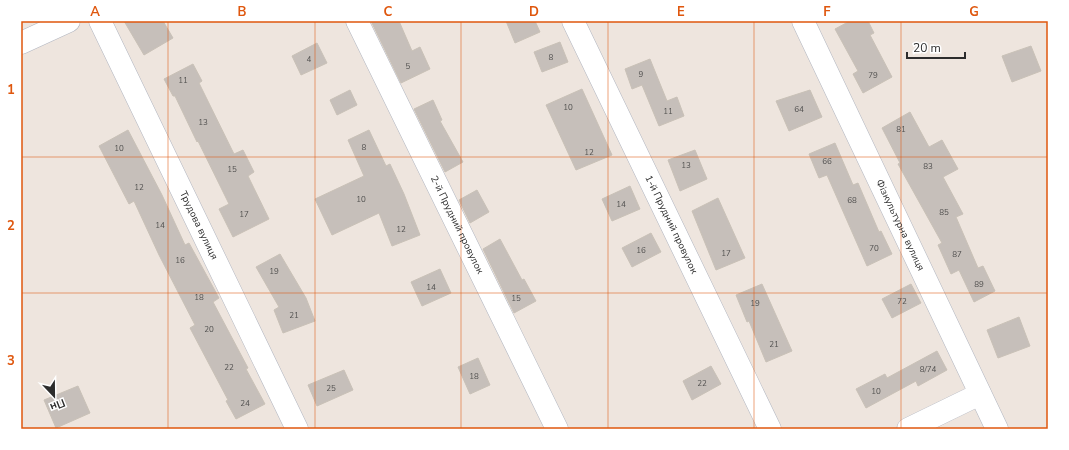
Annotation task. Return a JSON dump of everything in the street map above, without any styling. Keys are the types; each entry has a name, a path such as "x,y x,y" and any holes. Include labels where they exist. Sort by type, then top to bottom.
{"street":[{"path":"21,43 69,21"},
{"name":"Трудова вулиця","path":"100,21 297,429"},
{"name":"2-й Прудний провулок","path":"357,21 557,429"},
{"name":"1-й Прудний провулок","path":"573,21 770,429"},
{"name":"Фізкультурна вулиця","path":"803,21 997,429"},
{"path":"908,429 980,394"}],"building":[{"path":"124,21 163,21 173,38 144,55"},
{"path":"371,21 399,21 412,51 420,47 430,69 401,83"},
{"path":"506,21 535,21 540,32 515,43"},
{"path":"850,21 868,21 874,33 870,35 892,77 863,93 853,74 858,71 835,29"},
{"path":"560,42 568,62 542,72 534,52"},
{"path":"317,43 327,63 301,75 292,56"},
{"path":"1031,46 1041,71 1012,82 1002,56"},
{"path":"650,59 667,101 677,97 684,116 659,126 642,85 632,89 625,69"},
{"path":"193,64 202,81 199,83 234,154 243,150 254,172 248,176 269,219 233,237 219,209 229,204 175,96 173,96 164,79"},
{"path":"582,89 612,155 576,170 546,105"},
{"path":"350,90 357,105 337,115 330,100"},
{"path":"810,90 822,117 789,131 776,101"},
{"path":"433,100 442,120 440,121 463,162 445,172 414,109"},
{"path":"910,112 929,147 942,140 958,169 943,177 963,214 956,217 978,268 983,266 995,291 974,302 959,270 951,274 938,245 942,243 898,164 900,163 882,128"},
{"path":"128,130 162,195 185,245 189,243 219,298 213,302 248,368 246,369 265,404 236,419 226,401 228,400 190,328 195,325 159,255 134,201 129,204 99,146"},
{"path":"369,130 386,166 390,164 404,194 420,235 392,246 379,213 332,235 315,199 364,176 348,140"},
{"path":"835,143 853,185 858,183 879,232 881,231 892,254 867,266 827,175 819,178 809,154"},
{"path":"695,150 707,179 680,191 668,160"},
{"path":"630,186 640,209 612,221 602,199"},
{"path":"477,190 489,212 470,223 459,200"},
{"path":"718,198 745,258 716,270 692,211"},
{"path":"651,233 661,252 632,267 622,248"},
{"path":"500,239 522,280 524,279 536,301 514,313 483,249"},
{"path":"280,254 306,298 315,321 283,333 274,310 279,307 256,267"},
{"path":"440,269 451,293 422,306 411,282"},
{"path":"762,284 792,351 766,362 749,321 747,322 736,295"},
{"path":"911,284 921,303 892,318 882,299"},
{"path":"1019,317 1030,346 998,358 987,330"},
{"path":"937,351 947,370 918,386 916,381 866,408 856,389 885,374 887,378"},
{"path":"478,358 490,385 470,394 458,367"},
{"path":"711,366 721,384 692,400 683,381"},
{"path":"344,370 353,390 317,406 308,385"},
{"path":"78,386 90,413 56,428 44,400"}]}
